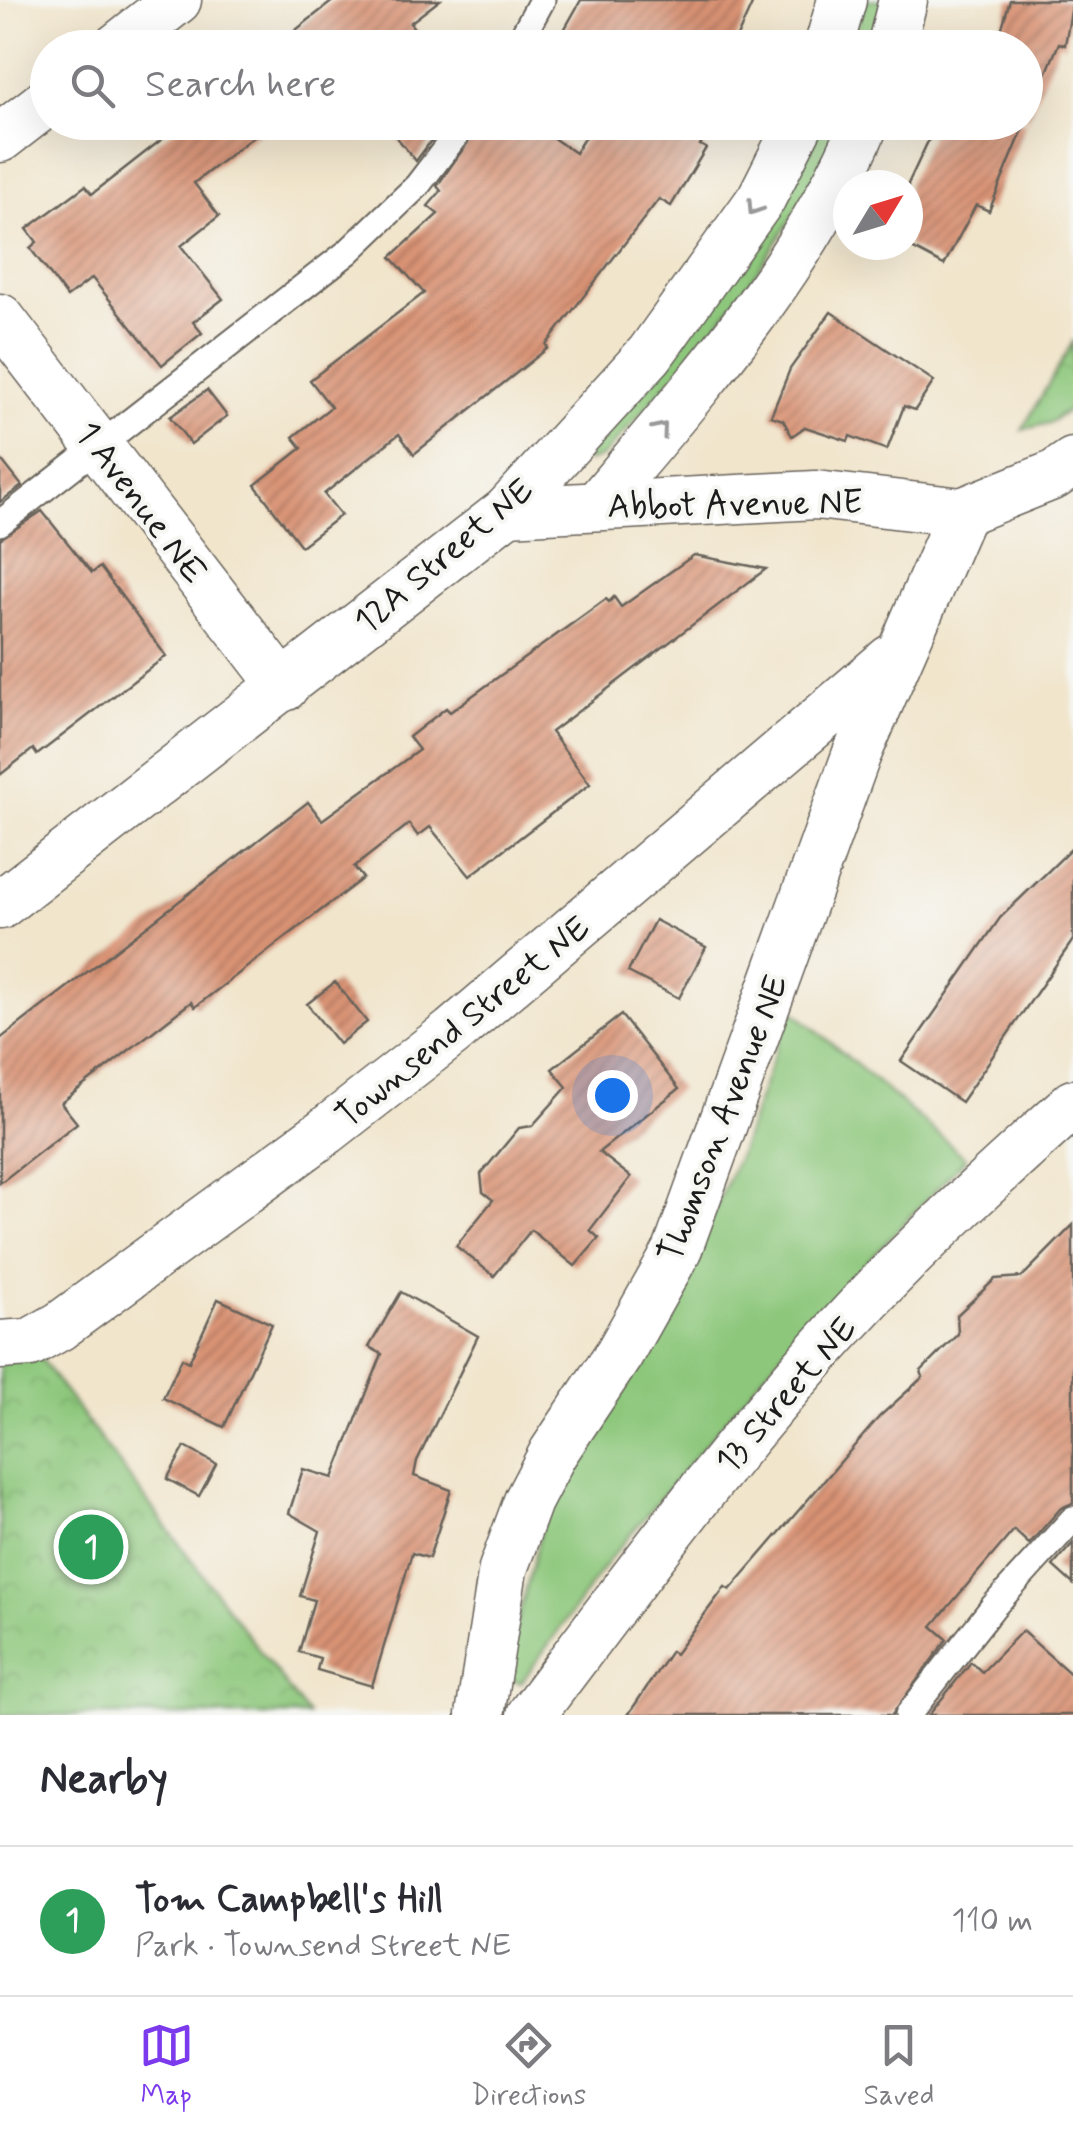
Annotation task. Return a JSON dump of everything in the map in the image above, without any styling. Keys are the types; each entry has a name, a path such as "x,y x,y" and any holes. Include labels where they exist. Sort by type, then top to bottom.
{"street":[{"path":"139,30 177,0"},
{"path":"833,30 842,0"},
{"path":"896,30 903,0"},
{"path":"0,138 30,115"},
{"name":"12A Street NE","path":"0,906 507,511 650,354 760,199 791,140"},
{"path":"598,504 772,288 828,200 856,140"},
{"name":"1 Avenue NE","path":"0,318 284,687"},
{"path":"962,512 1054,475 1073,462"},
{"name":"Abbot Avenue NE","path":"507,511 816,495 962,512"},
{"name":"Thomson Avenue NE","path":"480,1715 503,1569 528,1502 553,1453 618,1354 678,1251 898,653 962,512"},
{"name":"Townsend Street NE","path":"0,1345 30,1344 60,1326 326,1132 453,1032 898,653"},
{"name":"13 Street NE","path":"531,1715 680,1518 785,1391 929,1237 1073,1104"}],"lane":[{"path":"526,30 542,0"},
{"path":"0,523 348,252 417,186 452,140"},
{"path":"908,1715 994,1607 1073,1519"}],"green space":[{"path":"865,0 884,0 876,30 856,30"},
{"path":"806,140 832,140 766,259 705,340 602,457 587,462 584,458"},
{"path":"1073,342 1073,407 1049,423 1022,430"},
{"path":"790,1008 966,1158 791,1342 609,1560 521,1683 510,1679 506,1665 543,1523 688,1271 741,1149"},
{"path":"30,1343 308,1715 0,1715 0,1345"}],"building":[{"path":"334,0 440,0 410,23 415,30 296,30"},
{"path":"581,0 754,0 740,30 564,30"},
{"path":"1010,0 1073,0 1065,45 1059,43 1043,81 1043,30 1001,30"},
{"path":"161,140 249,140 194,183 219,216 181,246 223,299 193,322 202,333 162,365 92,278 67,297 30,248 37,242 27,229 85,186 92,194"},
{"path":"399,140 432,140 416,161"},
{"path":"469,140 556,140 575,153 583,140 703,140 700,145 706,148 671,206 659,199 546,345 548,348 414,454 399,434 324,494 341,515 301,546 255,485 302,448 293,437 331,407 310,380 424,293 391,257 438,214 428,206 441,191 437,186"},
{"path":"929,140 1019,140 989,211 976,205 944,265 923,254 923,170 915,170"},
{"path":"831,312 934,381 915,410 904,406 887,450 850,436 848,441 805,427 792,436 783,420 771,416 790,369"},
{"path":"207,390 227,416 191,444 170,417"},
{"path":"0,458 22,486 0,502"},
{"path":"42,511 92,573 100,567 166,656 37,755 33,749 0,775 0,539"},
{"path":"694,555 766,569 551,732 590,784 470,876 430,827 418,836 409,824 354,867 363,878 195,1007 191,1002 61,1103 77,1123 0,1183 0,1039 308,802 322,820 419,750 409,737 446,708 450,712 606,599 609,602 614,597 621,607"},
{"path":"1073,847 1073,940 961,1102 901,1061 1000,918"},
{"path":"655,920 706,947 679,998 628,972"},
{"path":"335,982 367,1022 339,1044 307,1004"},
{"path":"621,1015 679,1089 599,1152 631,1177 590,1230 599,1238 575,1266 531,1230 494,1276 456,1246 493,1200 483,1192 481,1174 519,1128 532,1126 567,1087 552,1069"},
{"path":"1073,1225 1073,1503 1061,1508 1029,1544 1014,1530 932,1626 947,1639 892,1715 628,1715 671,1651 675,1654 725,1587 730,1590 880,1416 923,1377 921,1371 958,1334 957,1315 995,1279 1022,1277"},
{"path":"401,1292 478,1336 417,1461 414,1476 451,1490 429,1558 412,1553 372,1686 317,1670 320,1658 299,1652 314,1600 300,1596 320,1531 289,1513 303,1469 333,1478 382,1354 369,1347"},
{"path":"218,1299 272,1324 224,1427 163,1398 182,1358 189,1362"},
{"path":"185,1447 216,1464 199,1496 167,1479"},
{"path":"1073,1543 1073,1584 1053,1566"},
{"path":"1022,1631 1073,1676 1073,1715 929,1715 971,1662 982,1672"}],"place":[{"name":"Tom Campbell's Hill","path":"91,1547"}]}
